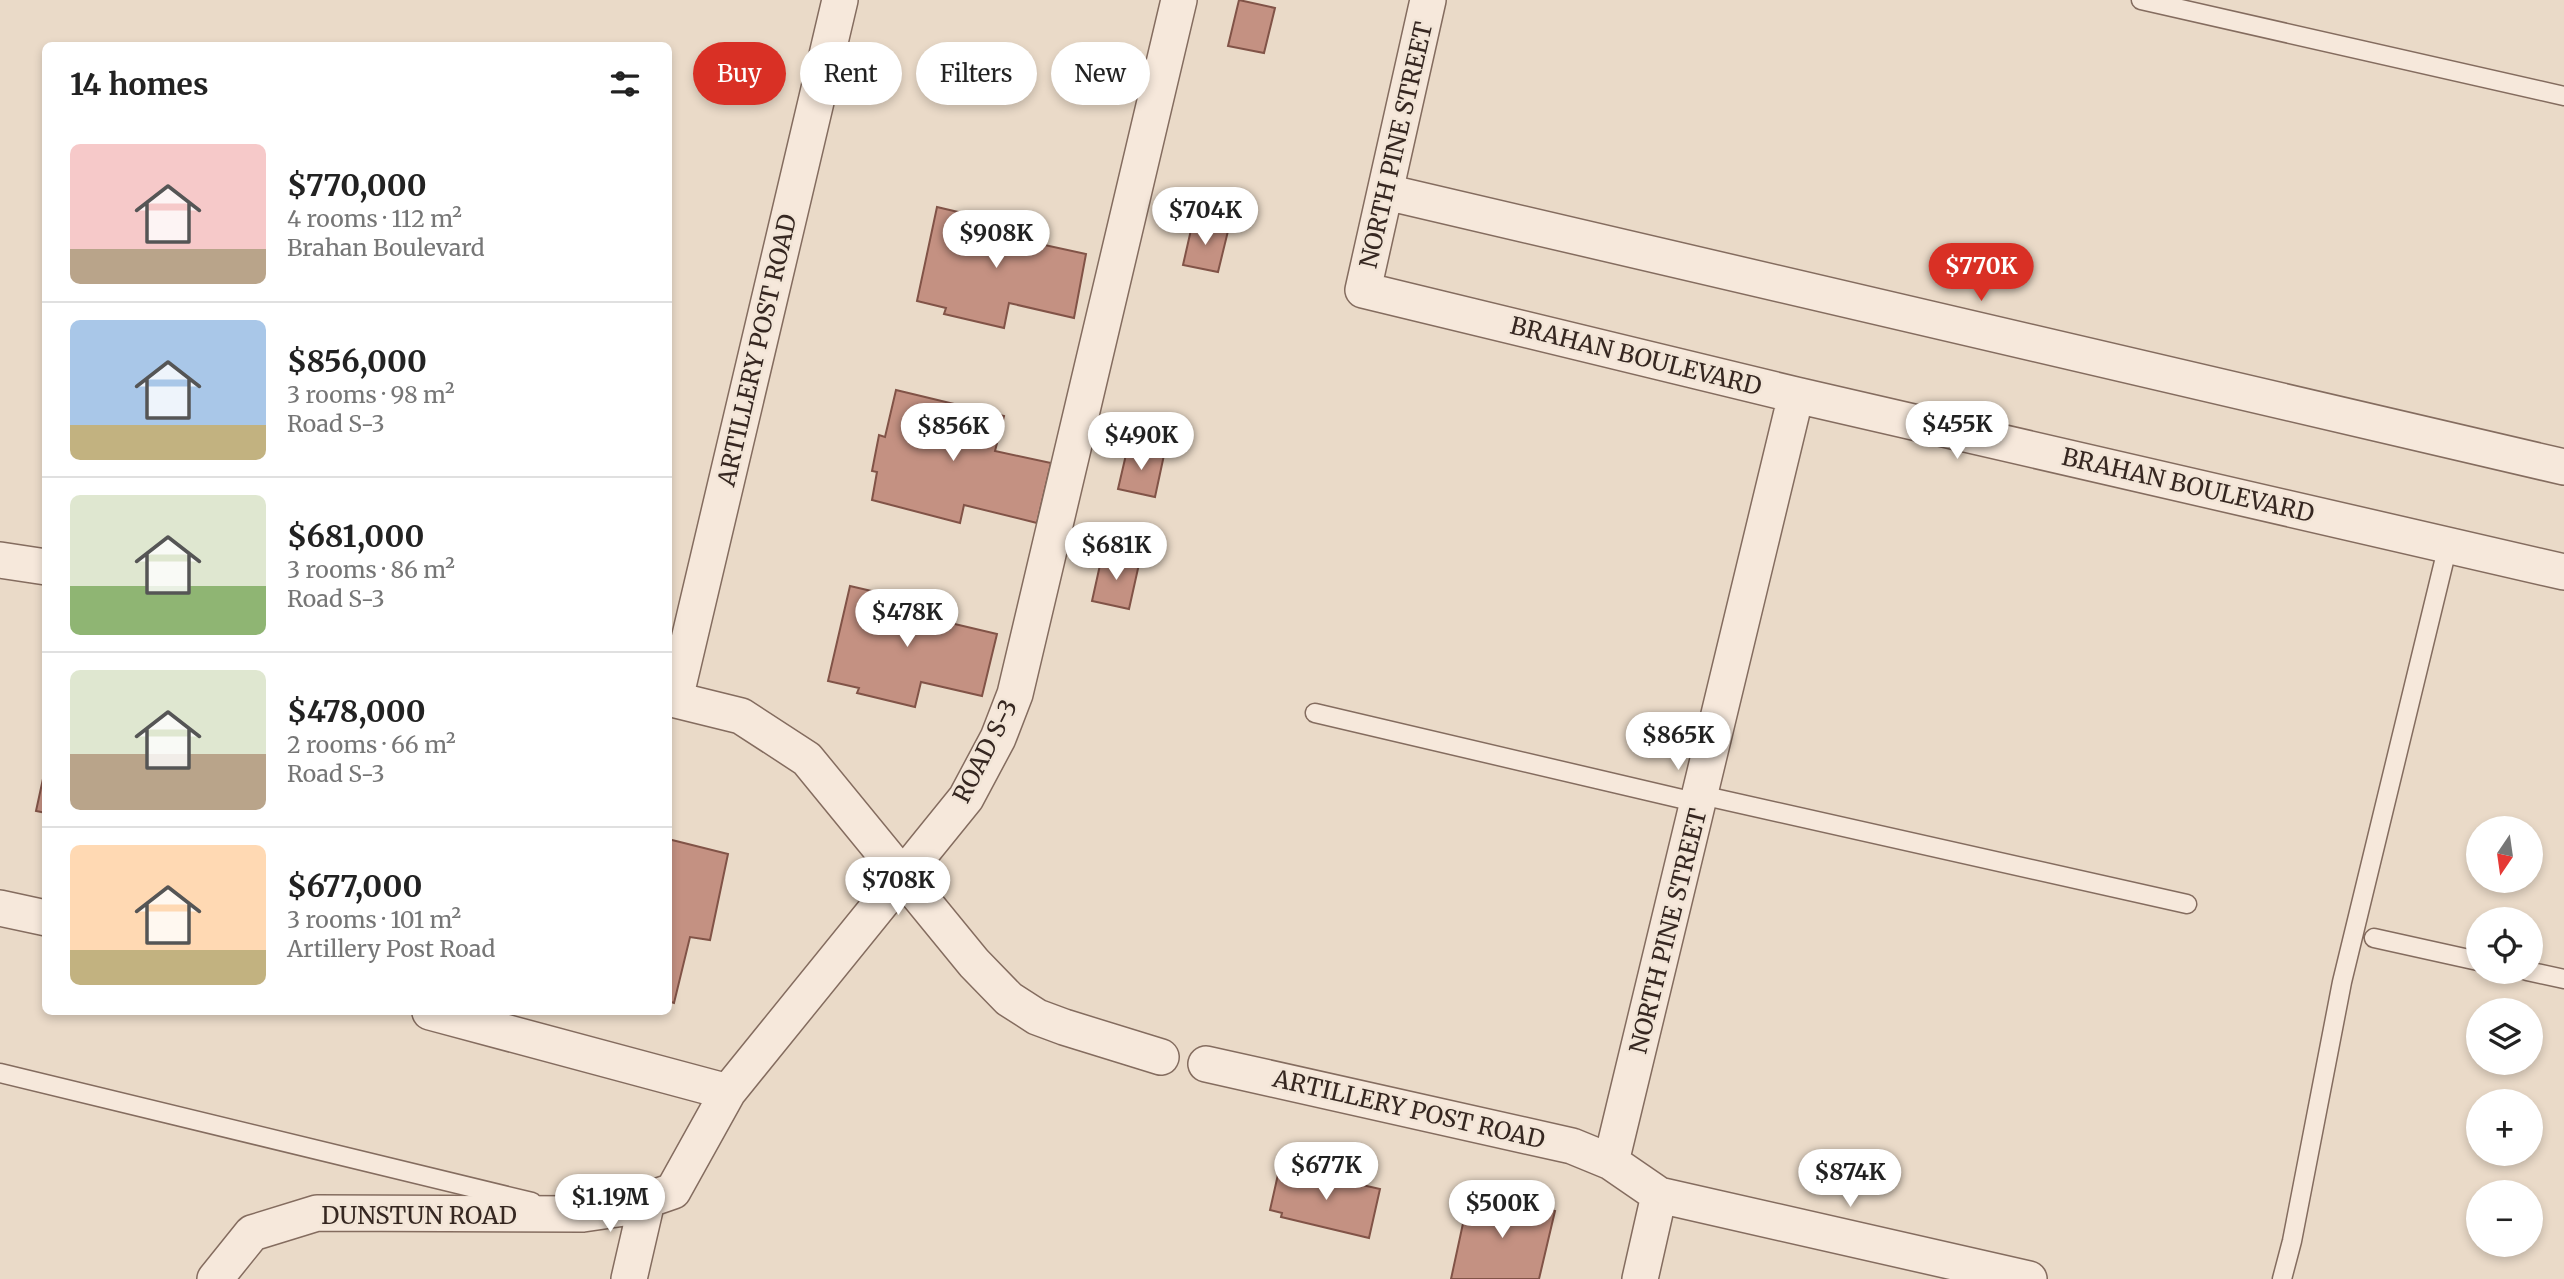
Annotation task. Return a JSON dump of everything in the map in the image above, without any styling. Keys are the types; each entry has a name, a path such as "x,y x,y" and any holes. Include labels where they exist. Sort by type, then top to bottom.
{"street":[{"name":"ARTILLERY POST ROAD","path":"840,0 672,699 741,716 807,759 902,878 974,963 1009,999 1037,1017 1161,1057"},
{"name":"ROAD S-3","path":"727,1092 966,797 998,738 1015,694 1179,0"},
{"name":"NORTH PINE STREET","path":"1363,290 1428,0"},
{"path":"1386,192 2564,467"},
{"name":"BRAHAN BOULEVARD","path":"1363,290 1796,395 2564,572"},
{"name":"NORTH PINE STREET","path":"1611,1162 1796,395"},
{"path":"0,560 42,566"},
{"path":"0,908 42,917"},
{"path":"441,1015 727,1092"},
{"name":"ARTILLERY POST ROAD","path":"1206,1064 1572,1146 1611,1162"},
{"name":"DUNSTUN ROAD","path":"215,1279 252,1233 317,1213 583,1214 624,1208 647,1201 673,1191 727,1092"},
{"path":"1611,1162 1659,1195 2029,1279"},
{"path":"1640,1279 1659,1195"},
{"path":"629,1279 647,1201"}],"lane":[{"path":"2141,0 2564,96"},
{"path":"2282,1279 2292,1241 2342,982 2448,545"},
{"path":"1315,713 2187,904"},
{"path":"2374,938 2466,958"},
{"path":"2543,974 2564,979"},
{"path":"0,1073 583,1214"}],"building":[{"path":"1239,0 1275,8 1264,53 1228,46"},
{"path":"937,207 1043,232 1040,244 1086,254 1074,318 1009,303 1004,328 944,314 946,308 917,301"},
{"path":"1193,221 1228,231 1218,272 1183,265"},
{"path":"896,390 1004,416 995,451 1051,463 1037,523 964,505 960,523 872,500 877,472 872,471 879,435 885,437"},
{"path":"1128,446 1164,455 1155,497 1118,489"},
{"path":"1102,556 1139,564 1129,609 1092,601"},
{"path":"850,586 945,608 942,621 997,634 982,696 921,682 915,707 857,693 859,688 828,681"},
{"path":"42,783 42,812 36,811"},
{"path":"672,840 728,854 710,940 690,937 674,1003"},
{"path":"1292,1169 1380,1189 1369,1238 1281,1217 1282,1213 1270,1210 1279,1170 1291,1172"},
{"path":"1470,1191 1555,1211 1539,1279 1451,1279"}]}
